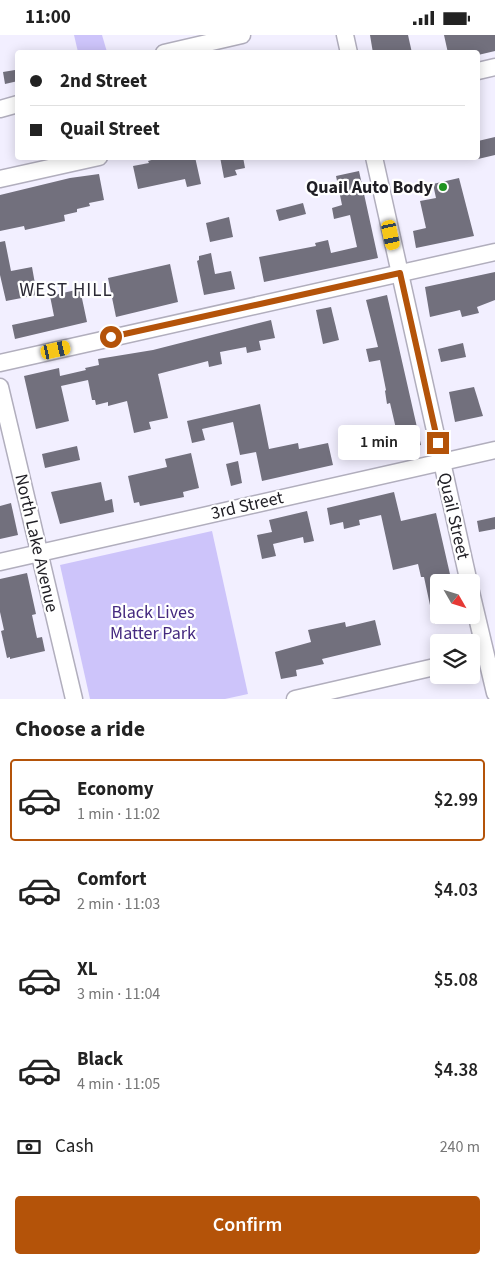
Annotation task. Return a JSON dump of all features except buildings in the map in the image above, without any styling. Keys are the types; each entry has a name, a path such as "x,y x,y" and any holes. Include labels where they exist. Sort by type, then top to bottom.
{"street":[{"path":"177,50 242,35"},
{"path":"345,35 349,50"},
{"path":"480,71 495,67"},
{"path":"0,109 15,105"},
{"path":"0,179 86,160"},
{"name":"Quail Street","path":"375,160 467,574"},
{"path":"0,363 495,252"},
{"name":"North Lake Avenue","path":"0,387 74,699"},
{"name":"3rd Street","path":"0,562 495,450"},
{"path":"478,624 484,656 495,693"},
{"path":"295,699 430,668"}],"green space":[{"path":"74,35 102,35 106,50 78,50"},
{"name":"Black Lives Matter Park","path":"212,531 248,694 225,699 90,699 60,565"}],"place":[{"name":"Quail Auto Body","path":"443,187"}],"district":[{"name":"WEST HILL","path":"66,289"}],"route":[{"path":"111,337 400,273 438,443"}]}
